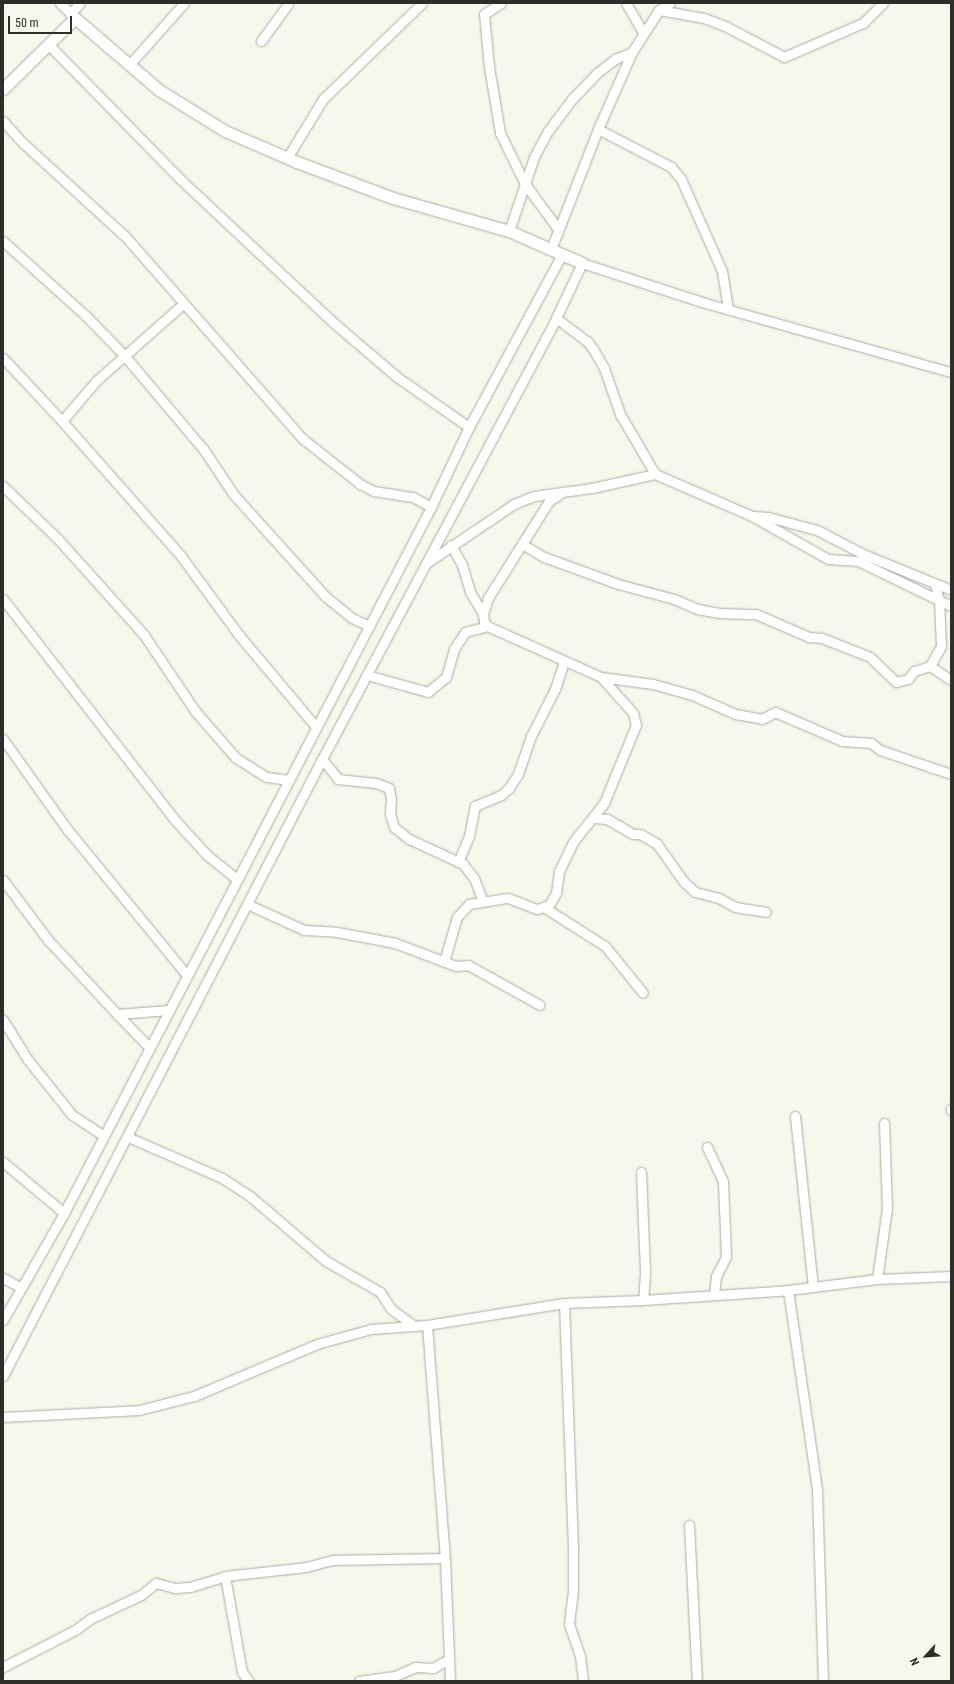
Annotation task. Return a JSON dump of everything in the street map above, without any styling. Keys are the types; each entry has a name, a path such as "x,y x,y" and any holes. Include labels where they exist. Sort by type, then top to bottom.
{"street":[{"path":"60,3 159,90 225,130 287,158 393,198 509,231 582,263 728,310 951,372"},
{"path":"3,89 48,44 73,16 80,3"},
{"path":"129,65 184,3"},
{"path":"261,41 286,3"},
{"path":"287,158 322,99 422,3"},
{"path":"501,3 484,14 489,67 500,133 525,184 558,229"},
{"path":"626,3 643,32"},
{"path":"551,250 598,129 632,52 643,32 659,10 670,3"},
{"path":"659,10 704,18 727,27 784,57 863,23 883,3"},
{"path":"48,44 180,179 335,324 397,378 469,427"},
{"path":"509,231 534,157 548,131 572,99 597,73 615,59 632,52"},
{"path":"3,121 23,143 125,236 183,304 241,365 303,439 360,484 374,491 413,497 431,507"},
{"path":"598,129 670,167 682,179 722,271 728,310"},
{"path":"3,241 85,316 124,355 204,450 234,496 326,597 352,618 370,626"},
{"path":"3,1320 64,1213 103,1135 370,626 431,507 469,427 562,254"},
{"path":"3,1376 128,1137 322,759 556,318 582,263"},
{"path":"62,421 96,381 183,304"},
{"path":"556,318 587,341 593,349 604,368 620,414 656,474"},
{"path":"3,358 62,421 181,556 238,634 316,727"},
{"path":"425,564 451,545 514,504 534,496 563,492 656,474 752,516 828,559 858,562 951,606"},
{"path":"3,486 58,539 144,635 195,711 236,758 267,776 289,780"},
{"path":"483,614 488,598 550,501 563,492"},
{"path":"752,516 768,517 817,530 863,554 951,590"},
{"path":"522,544 544,558 618,584 674,599 697,609 720,613 756,614 809,636 822,638 870,657 896,682 908,678 914,671 930,666 941,646 939,601 935,584"},
{"path":"451,545 462,565 470,592 483,614 487,626"},
{"path":"3,599 174,819 207,855 238,879"},
{"path":"367,675 428,692 446,677 454,649 464,632 487,626 564,662 601,677 653,684 692,696 735,714 762,719 775,712 803,722 842,741 871,743 880,750 951,774"},
{"path":"458,862 469,836 475,806 501,795 509,788 518,774 531,736 555,689 564,662"},
{"path":"930,666 951,680"},
{"path":"545,908 556,893 559,871 573,842 594,818 604,803 636,725 633,713 601,677"},
{"path":"3,739 67,828 187,975"},
{"path":"322,759 338,779 376,783 389,788 392,799 390,814 400,833 458,862 470,872 483,901"},
{"path":"594,818 607,819 633,834 640,834 657,844 684,882 695,892 719,898 735,907 766,912"},
{"path":"3,880 48,940 116,1014 149,1047"},
{"path":"444,962 457,917 469,904 508,898 536,909 545,908 569,921 605,946 643,993"},
{"path":"247,904 304,930 337,932 395,943 456,966 468,965 540,1005"},
{"path":"116,1014 169,1010"},
{"path":"3,1020 28,1060 72,1115 103,1135"},
{"path":"795,1116 813,1287"},
{"path":"877,1279 887,1209 884,1123"},
{"path":"128,1137 222,1178 251,1197 326,1261 380,1292 391,1310 414,1326"},
{"path":"707,1147 723,1182 726,1257 716,1276 714,1295"},
{"path":"3,1162 64,1213"},
{"path":"641,1172 644,1204 642,1233 645,1273 643,1300"},
{"path":"3,1417 139,1410 194,1396 317,1344 371,1328 427,1325 564,1303 643,1300 788,1290 877,1279 951,1276"},
{"path":"3,1278 22,1288"},
{"path":"788,1290 817,1490 823,1681"},
{"path":"564,1303 573,1550 573,1592 569,1624 580,1656 582,1681"},
{"path":"427,1325 444,1558 450,1681"},
{"path":"689,1525 697,1681"},
{"path":"3,1667 75,1630 90,1619 141,1595 156,1583 175,1588 190,1587 225,1576 306,1567 334,1560 444,1558"},
{"path":"225,1576 242,1672 249,1681"},
{"path":"360,1681 395,1676 415,1667 433,1668 449,1659"}]}
